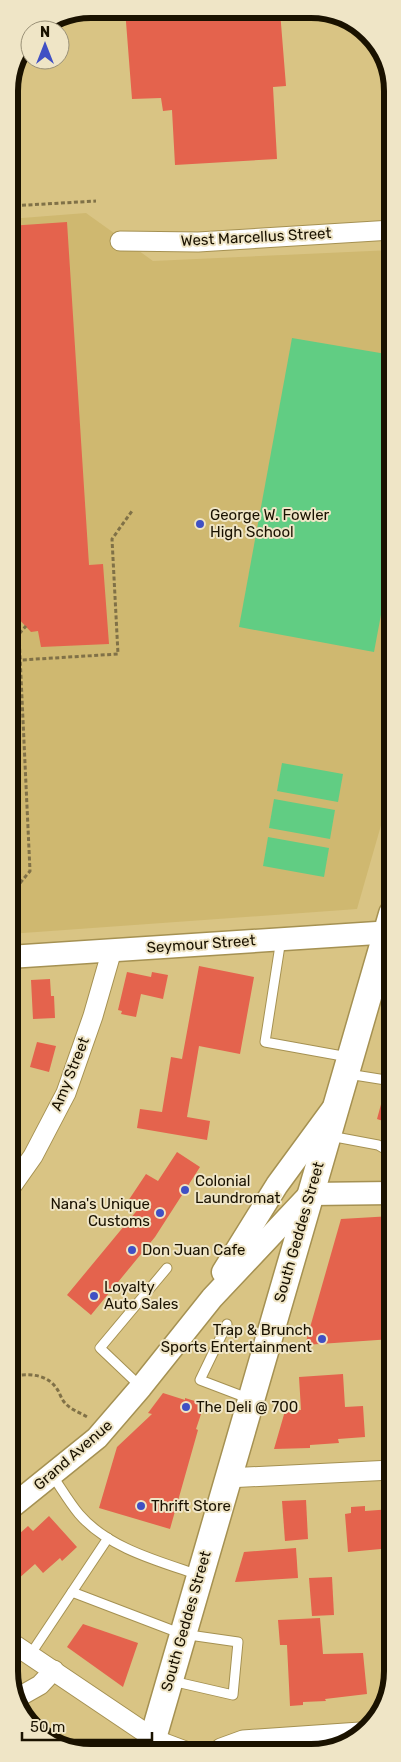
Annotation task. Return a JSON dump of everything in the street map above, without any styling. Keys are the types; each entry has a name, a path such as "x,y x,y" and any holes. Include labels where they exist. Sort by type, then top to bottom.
{"main road":[{"name":"South Geddes Street","path":"157,1744 169,1680 182,1634 326,1135 383,947"}],"street":[{"name":"West Marcellus Street","path":"120,240 198,242 384,231"},
{"name":"Seymour Street","path":"18,956 281,939 383,927"},
{"name":"Amy Street","path":"18,1177 33,1156 66,1093 93,1016 112,950"},
{"path":"212,1298 216,1284 277,1186 335,1106"},
{"path":"310,1194 383,1193"},
{"name":"Grand Avenue","path":"18,1502 97,1438 141,1387 212,1298 310,1194"},
{"path":"227,1478 383,1470"},
{"path":"18,1647 54,1670 152,1744"},
{"path":"22,1695 40,1686 54,1670"},
{"path":"232,1744 243,1740 349,1733"}],"lane":[{"path":"281,939 265,1042 347,1065 368,1078 383,1080"},
{"path":"326,1135 383,1149"},
{"path":"141,1387 100,1348 167,1268"},
{"path":"227,1324 200,1380 250,1399"},
{"path":"52,1475 79,1514 100,1533 139,1554 199,1576"},
{"path":"30,1655 108,1538"},
{"path":"72,1592 182,1634 238,1642 233,1695 169,1680"}],"path":[{"path":"18,205 96,201"},
{"path":"21,660 118,654 112,539 132,511"},
{"path":"18,886 30,871 19,634 26,626"},
{"path":"18,657 21,660"},
{"path":"18,1376 36,1375 46,1380 57,1388 64,1402 91,1418"}],"shaded area":[{"name":"George W. Fowler High School","path":"86,213 153,261 384,250 384,816 357,909 18,933 18,218"}],"green space":[{"path":"292,338 384,354 384,600 374,652 239,627"},
{"path":"282,763 343,774 338,802 277,791"},
{"path":"274,799 335,810 330,839 269,828"},
{"path":"268,837 329,848 324,877 263,866"}],"building":[{"path":"126,18 281,18 286,86 273,87 277,159 175,165 172,110 163,111 161,98 132,99"},
{"path":"67,222 89,565 103,564 109,644 41,647 38,631 31,632 18,618 18,225"},
{"path":"199,966 254,977 240,1054 199,1046 187,1117 210,1121 207,1140 137,1128 140,1109 162,1112 171,1057 182,1059"},
{"path":"127,972 151,977 152,972 168,975 163,999 141,994 136,1017 121,1014 122,1011 118,1010"},
{"path":"50,979 51,996 54,996 55,1018 33,1019 31,980"},
{"path":"37,1042 56,1046 49,1072 30,1067"},
{"path":"383,1096 383,1121 377,1119"},
{"path":"177,1152 200,1167 155,1237 91,1315 67,1295 139,1208 128,1201 146,1174 158,1181"},
{"path":"383,1217 383,1340 305,1345 341,1219"},
{"path":"343,1374 345,1407 363,1406 365,1437 338,1439 339,1443 310,1445 310,1448 274,1449 285,1411 301,1410 299,1377"},
{"path":"163,1393 198,1402 202,1411 170,1529 99,1508 117,1447 152,1414 148,1413"},
{"path":"306,1500 308,1539 285,1541 282,1501"},
{"path":"365,1506 365,1511 383,1510 383,1549 348,1552 345,1514 351,1513 351,1507"},
{"path":"49,1516 77,1547 62,1561 60,1558 43,1573 35,1564 18,1579 18,1535 28,1526 33,1531"},
{"path":"296,1548 298,1578 235,1582 244,1552"},
{"path":"332,1577 334,1615 312,1616 309,1578"},
{"path":"320,1618 323,1654 363,1653 367,1694 325,1699 326,1701 303,1702 303,1705 290,1706 287,1645 280,1645 278,1620"},
{"path":"83,1624 138,1643 123,1687 67,1647"}],"place":[{"name":"George W. Fowler High School","path":"200,524"},
{"name":"Colonial Laundromat","path":"185,1190"},
{"name":"Nana's Unique Customs","path":"160,1213"},
{"name":"Don Juan Cafe","path":"132,1250"},
{"name":"Loyalty Auto Sales","path":"94,1296"},
{"name":"Trap & Brunch Sports Entertainment","path":"322,1339"},
{"name":"The Deli @ 700","path":"186,1407"},
{"name":"Thrift Store","path":"141,1506"}]}
